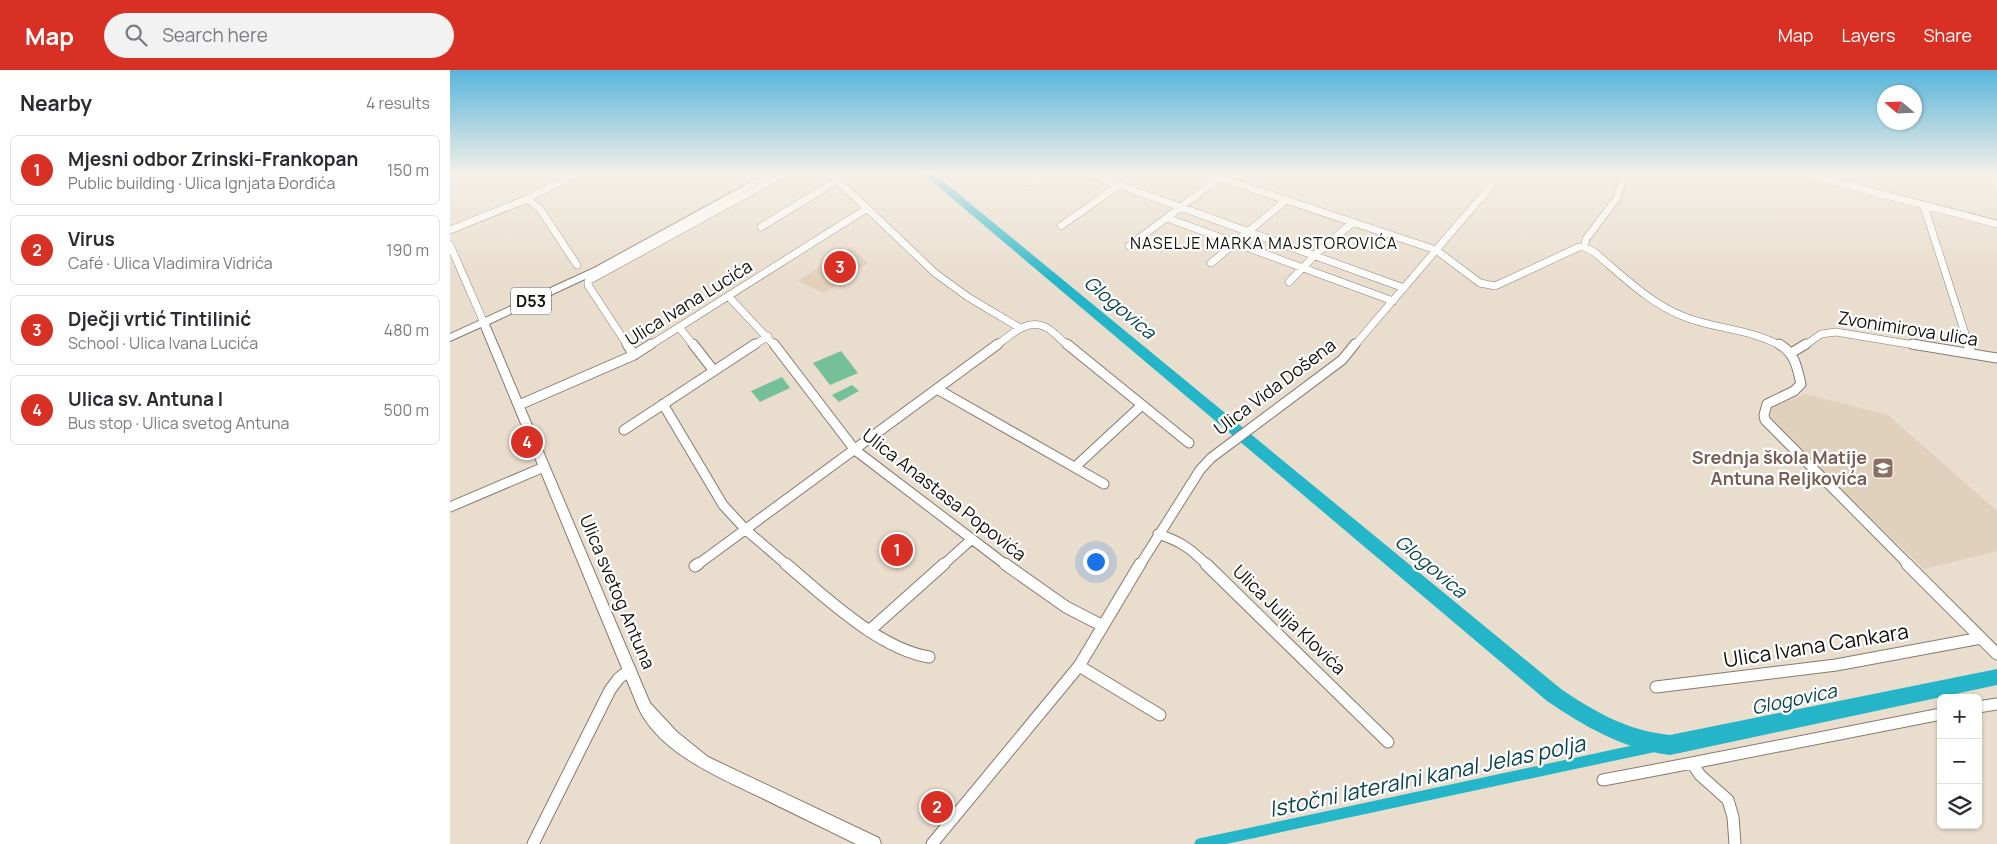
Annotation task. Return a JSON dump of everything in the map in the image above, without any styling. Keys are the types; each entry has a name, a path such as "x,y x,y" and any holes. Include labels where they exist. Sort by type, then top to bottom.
{"main road":[{"name":"D53","path":"450,338 597,270 712,209"},
{"name":"Ulica svetog Antuna","path":"484,323 646,707 660,727 679,745 726,774 873,844"}],"street":[{"path":"450,230 502,209"},
{"path":"540,209 577,265"},
{"path":"634,355 588,285 588,281 715,209"},
{"path":"761,227 790,209"},
{"path":"866,209 950,285 977,304 1020,328"},
{"name":"Ulica Ivana Lucića","path":"519,405 634,355 866,209"},
{"path":"1060,226 1084,209"},
{"path":"1129,246 1179,209"},
{"path":"1188,209 1404,288"},
{"path":"1211,264 1275,209"},
{"path":"1314,209 1436,250 1480,283 1491,286 1584,247 1594,252 1669,310 1692,320 1763,339 1784,348 1791,353 1800,384 1794,391 1767,404 1764,415 1765,420 1994,650"},
{"name":"Ulica Vida Došena","path":"932,844 1079,666 1158,534 1200,470 1228,443 1342,360 1471,209"},
{"path":"1584,247 1586,239 1609,209"},
{"path":"1925,209 1971,353"},
{"path":"1937,209 1997,224"},
{"path":"1167,218 1393,301"},
{"path":"1289,282 1315,255 1353,222"},
{"name":"Ulica svetog Antuna","path":"450,245 484,323"},
{"name":"Ulica Anastasa Popovića","path":"728,296 768,336 855,450 1058,602 1103,626"},
{"path":"695,566 1020,328 1037,324 1044,326 1189,443"},
{"path":"679,327 714,371"},
{"name":"Zvonimirova ulica","path":"1791,353 1805,347 1819,334 1836,332 1997,358"},
{"path":"624,430 768,336"},
{"path":"937,389 1104,484"},
{"path":"663,404 723,505 746,530 842,611 869,631 917,655 929,656"},
{"path":"1075,467 1142,405"},
{"path":"450,507 544,467"},
{"name":"Ulica Julija Klovića","path":"1158,534 1179,541 1192,550 1388,742"},
{"path":"869,631 972,539"},
{"name":"Ulica Ivana Cankara","path":"1656,687 1836,665 1981,638"},
{"path":"1079,666 1160,715"},
{"path":"532,844 610,690 619,678 630,670"},
{"path":"1982,706 1997,704"},
{"path":"1603,780 1937,715"},
{"path":"1692,763 1700,775 1728,800 1732,817 1734,844"}],"shaded area":[{"path":"851,246 868,263 852,273 851,276 824,293 798,281"},
{"name":"Srednja škola Matije Antuna Reljkovića","path":"1805,394 1888,415 1997,511 1997,551 1924,569 1774,425 1770,415 1773,407"}],"green space":[{"path":"841,351 858,373 830,385 813,363"},
{"path":"782,377 790,388 760,402 751,391"},
{"path":"852,385 859,391 839,402 832,395"}],"building":[{"path":"897,543 906,547 898,557 889,554"}],"waterway":[{"name":"Glogovica","path":"970,209 1554,695 1609,728 1639,740 1670,745 1997,677"},
{"name":"Istočni lateralni kanal Jelas polja","path":"1200,844 1661,745"}],"place":[{"name":"Dječji vrtić Tintilinić","path":"840,267"},
{"name":"Ulica sv. Antuna I","path":"527,442"},
{"name":"Srednja škola Matije Antuna Reljkovića","path":"1883,468"},
{"name":"Mjesni odbor Zrinski-Frankopan","path":"897,550"},
{"name":"Virus","path":"937,807"}],"district":[{"name":"NASELJE MARKA MAJSTOROVIĆA","path":"1264,243"}]}
